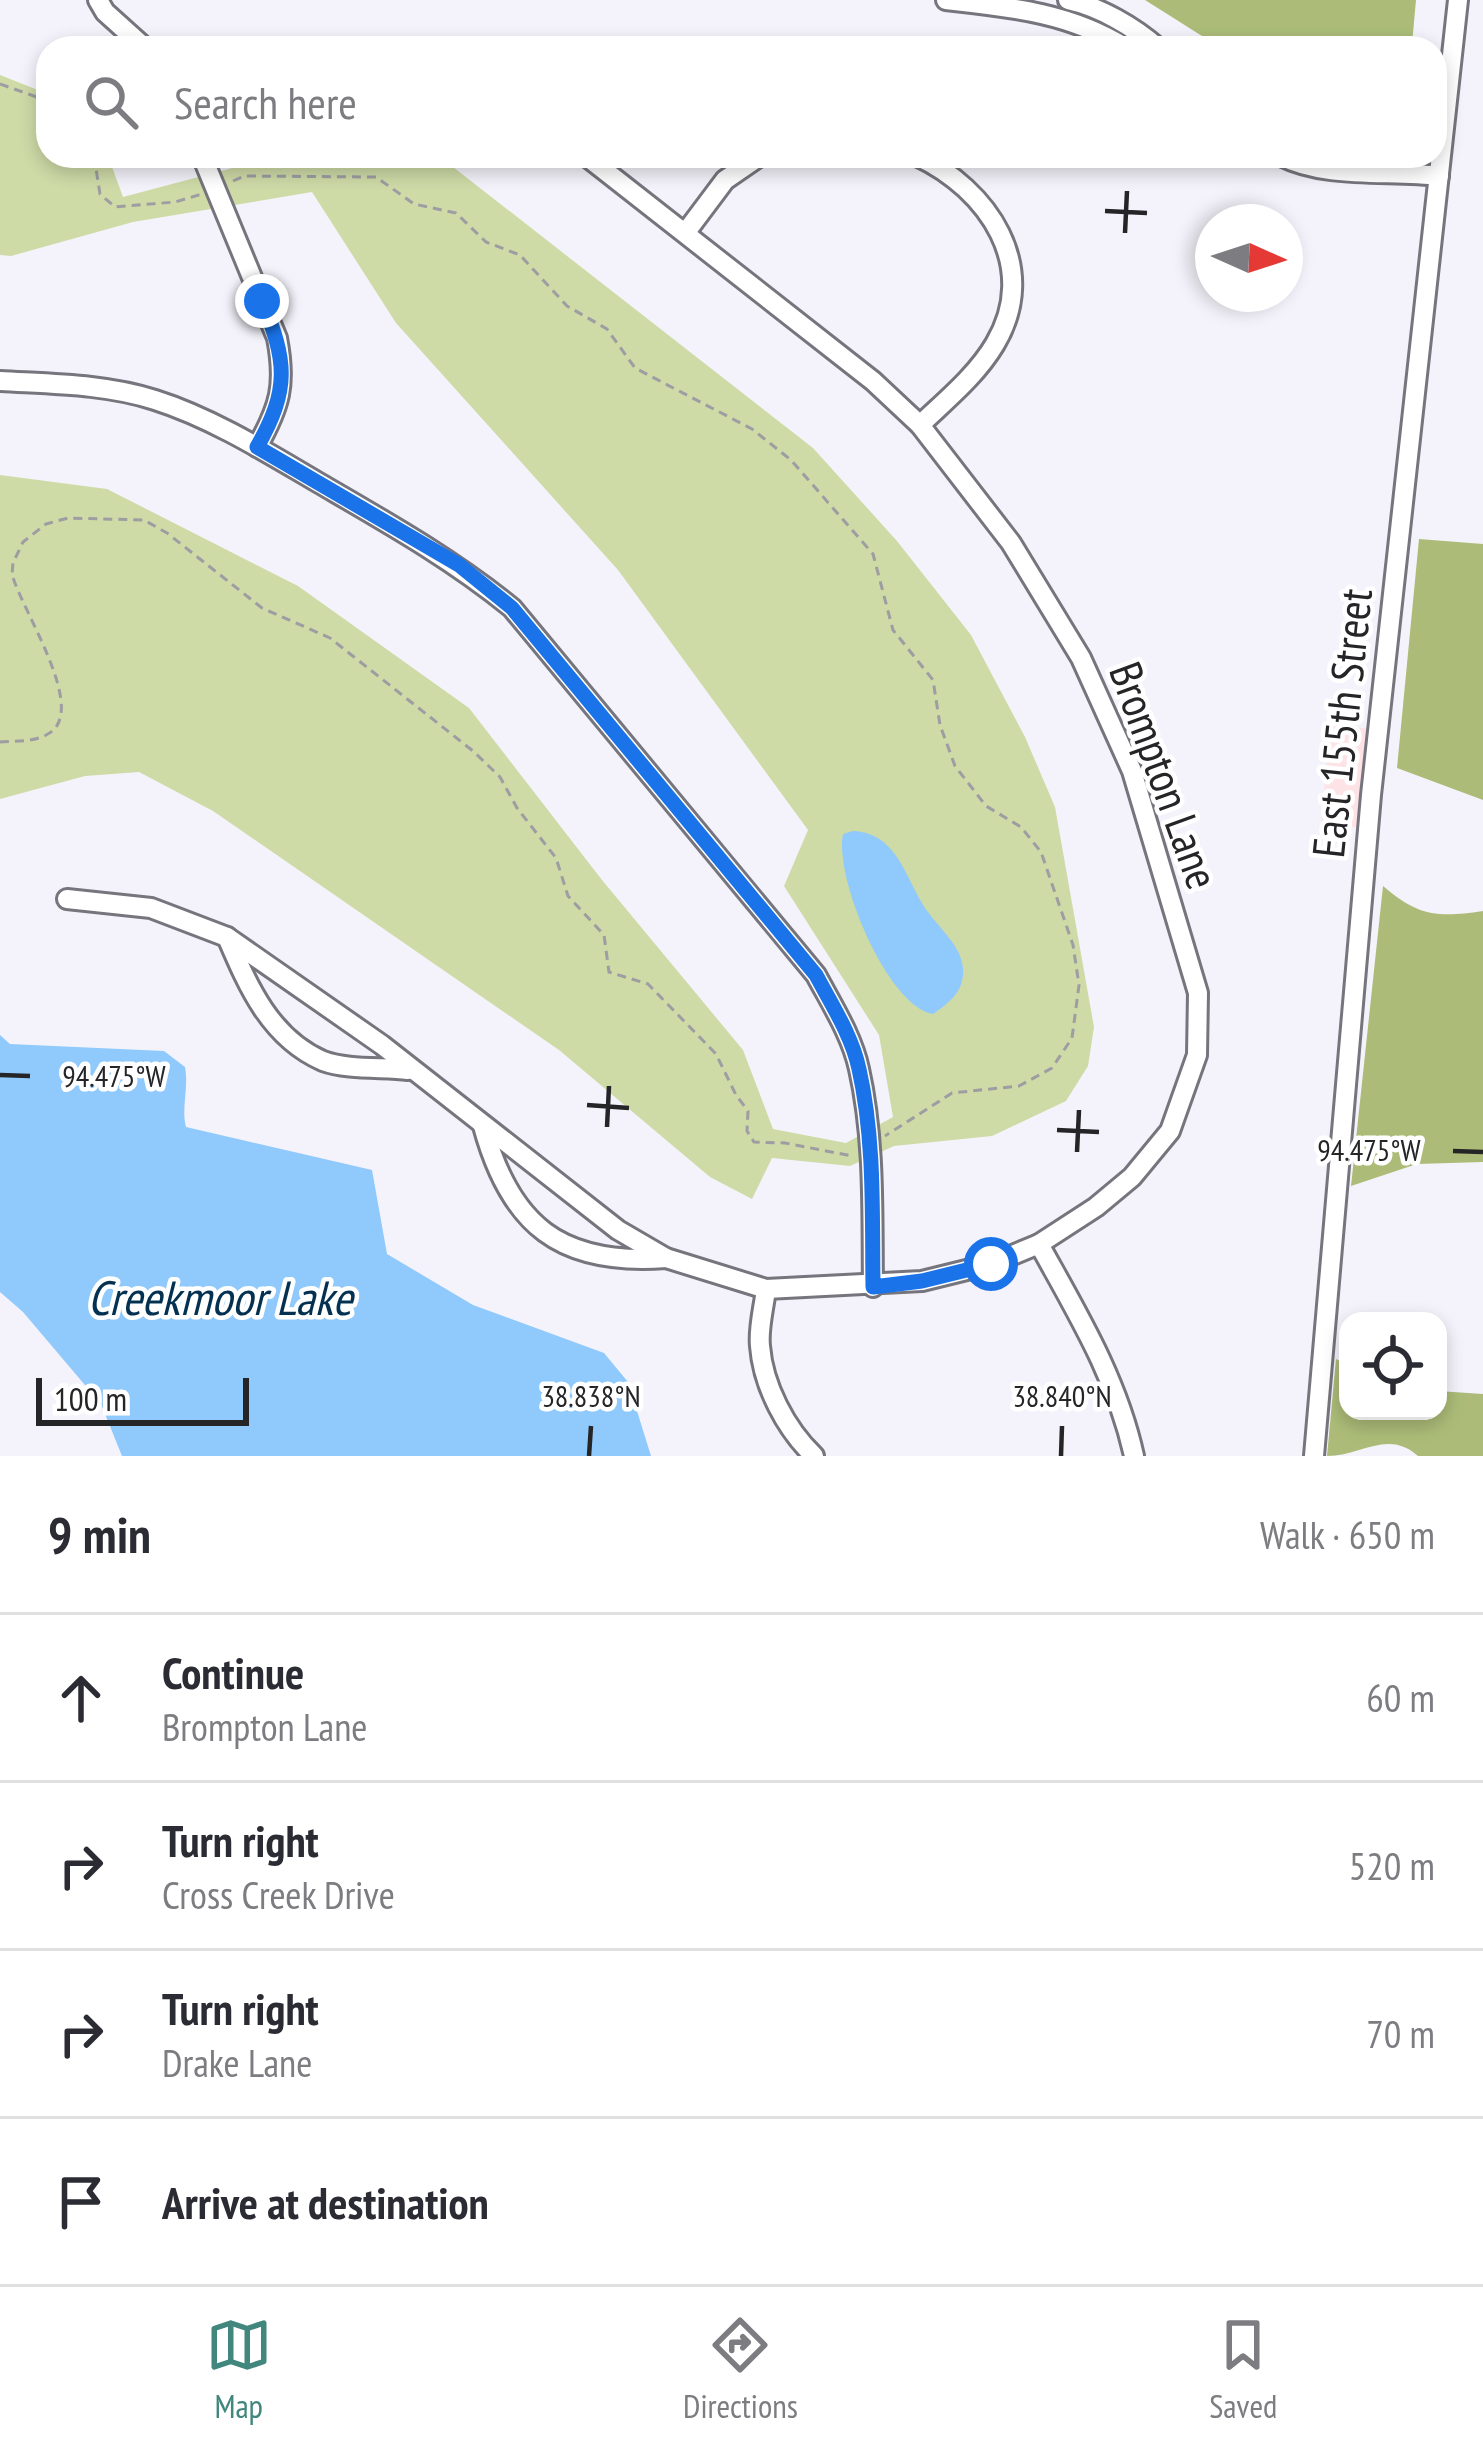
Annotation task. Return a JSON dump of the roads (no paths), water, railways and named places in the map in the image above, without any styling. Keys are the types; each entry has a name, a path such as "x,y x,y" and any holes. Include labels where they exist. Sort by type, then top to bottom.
{"street":[{"path":"98,0 132,36"},
{"path":"946,0 1025,9 1095,28 1107,36"},
{"path":"1069,0 1142,36"},
{"name":"East 155th Street","path":"1447,102 1458,0"},
{"path":"207,168 277,338 282,365 278,411 257,447"},
{"name":"Brompton Lane","path":"602,168 873,381 920,425 1011,543 1081,658 1132,771 1198,993 1197,1055 1169,1131 1132,1178 1040,1244 991,1264 873,1287 766,1289 666,1258"},
{"path":"686,232 725,180 742,168"},
{"path":"920,425 978,369 998,340 1008,313 1011,269 1000,231 979,198 942,168"},
{"path":"1323,168 1439,176"},
{"path":"1381,168 1387,170"},
{"name":"East 155th Street","path":"1314,1456 1371,795 1440,168"},
{"path":"0,381 115,390 158,400 257,447 459,565 512,608 816,975 842,1023 859,1067 869,1147 873,1287"},
{"path":"67,899 151,908 227,937 382,1045 618,1229 666,1258"},
{"path":"227,937 262,1012 291,1041 326,1062 409,1070"},
{"path":"483,1124 495,1168 515,1205 545,1234 585,1253 637,1260 666,1258"},
{"path":"1040,1244 1108,1372 1124,1411 1128,1455"},
{"path":"766,1289 760,1345 768,1385 798,1440 814,1456"}],"water":[{"path":"853,831 881,840 891,850 958,952 963,968 959,990 933,1014 898,989 867,937 842,854 843,834"},
{"name":"Creekmoor Lake","path":"0,1035 10,1044 164,1051 185,1067 186,1127 372,1170 387,1254 473,1305 604,1353 628,1382 651,1456 122,1456 101,1404 23,1312 0,1292"}]}
